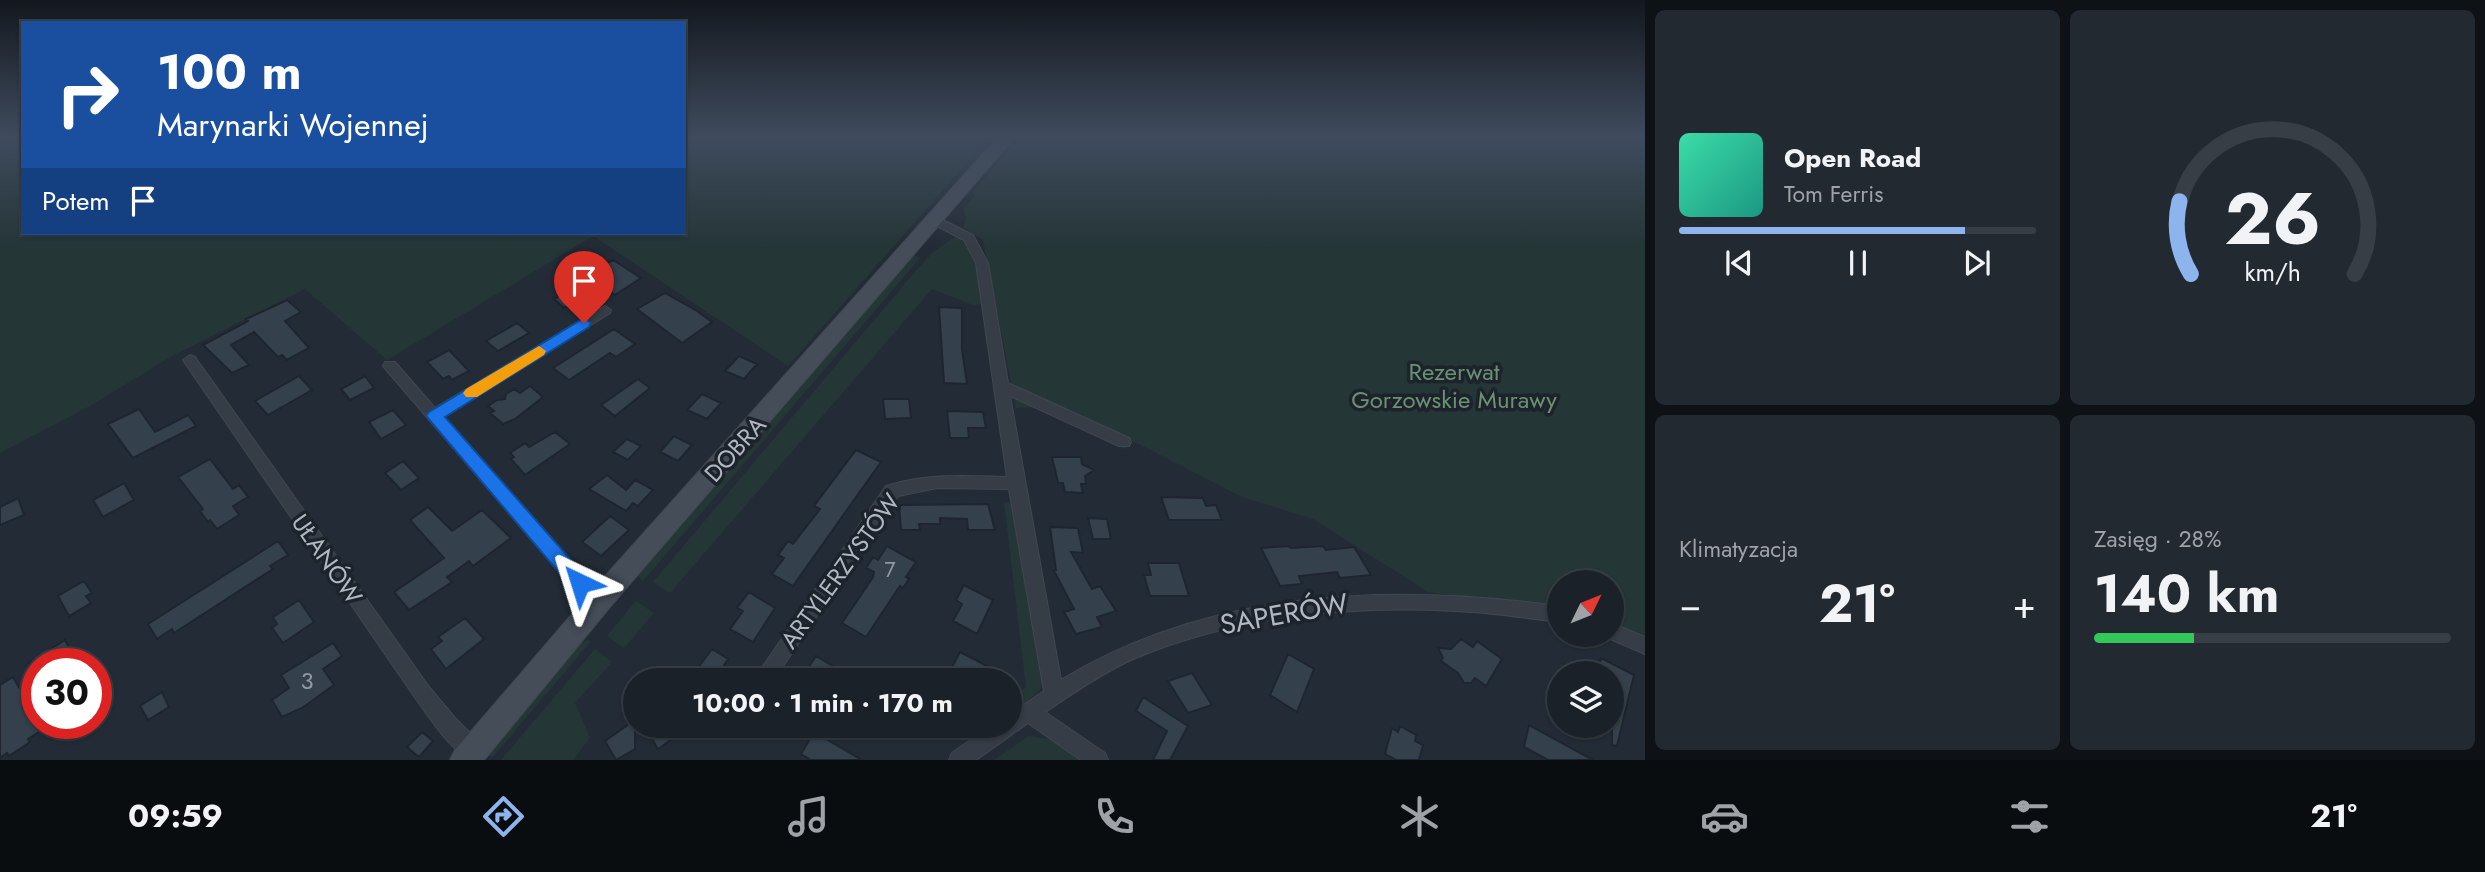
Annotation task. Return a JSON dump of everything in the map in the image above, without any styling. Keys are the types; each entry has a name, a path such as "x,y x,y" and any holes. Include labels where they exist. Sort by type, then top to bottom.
{"street":[{"name":"DOBRA","path":"469,755 976,173"},
{"path":"936,220 969,238 982,263 1016,484 1054,692"},
{"path":"434,416 605,310"},
{"name":"UŁANÓW","path":"190,360 469,755"},
{"path":"390,366 598,604"},
{"path":"1001,386 1124,442"},
{"name":"ARTYLERZYSTÓW","path":"771,668 892,491 909,484 925,482 1016,484"},
{"name":"SAPERÓW","path":"1022,716 1054,692 1125,655 1170,638 1279,612 1358,601 1488,606 1547,613"},
{"path":"1624,636 1645,646"},
{"path":"1028,712 1098,760"},
{"name":"SAPERÓW","path":"959,760 991,738"}],"green space":[{"path":"0,173 21,173 21,235 686,235 686,173 958,173 788,366 593,236 387,360 305,289 174,355 88,407 0,453"},
{"name":"Rezerwat Gorzowskie Murawy","path":"989,173 1645,173 1645,639 1624,629 1624,570 1547,570 1547,610 1428,592 1313,519 1242,497 1131,440 1125,449 1037,407 1016,408 983,240 963,227 966,219 964,208 974,197 973,192"},
{"path":"956,236 969,249 973,258 982,304 973,305 932,289 670,593 653,582 914,273 933,252"},
{"path":"914,255 920,258 643,581 638,576"},
{"path":"1004,502 1014,503 1044,674 1040,690 1022,706 1022,690 1026,687"},
{"path":"636,601 654,613 624,648 607,636"},
{"path":"591,641 493,757 484,754 581,643"},
{"path":"595,649 612,662 575,703 590,738 573,760 501,760"},
{"path":"1029,736 1058,741 1085,760 994,760"}],"building":[{"path":"613,260 641,278 615,295 609,291 599,297 586,288 602,277 594,271"},
{"path":"573,289 584,297 564,308 554,299"},
{"path":"665,293 712,322 682,343 637,309"},
{"path":"287,300 301,312 285,321 309,348 287,360 282,355 278,357 254,332 231,345 249,365 232,373 203,345 248,321 246,319"},
{"path":"939,307 962,308 962,349 967,384 944,383"},
{"path":"517,323 529,333 498,351 486,341"},
{"path":"614,329 635,344 616,357 610,353 569,380 553,368"},
{"path":"449,350 469,371 452,380 449,376 443,379 427,362"},
{"path":"739,356 757,364 744,379 725,371"},
{"path":"299,376 312,390 268,415 255,401"},
{"path":"365,376 374,388 350,400 341,389"},
{"path":"638,379 650,388 615,416 601,405"},
{"path":"530,386 543,397 515,419 503,424 490,413 494,411 488,406 497,400 505,399 506,394 514,389 520,393"},
{"path":"702,394 721,403 707,419 687,410"},
{"path":"883,399 909,399 911,418 885,419"},
{"path":"139,409 155,432 188,415 196,426 133,458 108,424"},
{"path":"393,410 406,425 381,439 369,422"},
{"path":"947,411 983,412 986,428 968,428 969,438 950,438"},
{"path":"555,432 570,444 525,475 511,459 514,457 510,453 525,443 529,447"},
{"path":"674,436 692,445 678,461 660,452"},
{"path":"627,439 641,446 628,460 613,452"},
{"path":"856,450 881,462 793,586 772,574 784,558 778,555 788,541 793,544 820,509 814,506"},
{"path":"1052,457 1081,457 1082,464 1094,470 1085,476 1086,484 1081,484 1083,493 1065,492 1063,483 1058,483"},
{"path":"210,459 233,489 239,485 248,497 233,506 239,515 217,529 210,520 208,522 200,511 203,509 178,477"},
{"path":"403,461 419,478 401,490 385,473"},
{"path":"607,475 626,490 635,480 653,490 638,506 633,503 626,511 589,489"},
{"path":"124,483 134,500 103,517 93,500"},
{"path":"1161,497 1203,498 1206,506 1216,505 1222,520 1169,520"},
{"path":"18,498 24,515 0,525 0,507"},
{"path":"988,504 995,530 968,530 967,519 940,518 940,524 919,524 920,530 901,530 899,505"},
{"path":"428,507 452,531 482,510 511,538 473,566 469,561 447,577 452,582 409,610 394,592 444,558 410,520"},
{"path":"610,516 629,530 601,556 582,542"},
{"path":"1088,518 1107,519 1111,539 1093,539"},
{"path":"1050,527 1078,528 1083,553 1071,552 1092,589 1100,586 1116,611 1097,617 1102,627 1076,634 1064,612 1074,609 1054,571"},
{"path":"278,541 288,555 270,566 273,569 174,633 172,629 157,639 148,624"},
{"path":"887,546 916,562 906,577 909,579 903,588 900,586 866,637 842,623 873,577 874,572 866,568 873,557 878,560"},
{"path":"1323,546 1326,550 1354,547 1371,575 1340,578 1337,572 1299,576 1302,584 1280,586 1261,548"},
{"path":"1148,563 1179,563 1189,596 1150,596 1144,575 1151,575"},
{"path":"84,581 92,593 86,596 91,603 69,616 58,596"},
{"path":"964,585 993,600 977,634 953,621 962,604 956,600"},
{"path":"749,592 775,608 753,642 730,629 743,611 737,608"},
{"path":"299,600 314,622 283,643 272,628 277,624 273,617"},
{"path":"465,618 484,639 446,669 431,649 442,641 438,637"},
{"path":"1461,639 1473,647 1477,641 1502,659 1486,686 1475,678 1471,683 1464,683 1458,673 1441,661 1443,658 1438,648 1451,649"},
{"path":"65,640 69,648 52,648"},
{"path":"333,643 342,656 323,669 334,685 302,708 282,717 272,700 289,688 281,675"},
{"path":"712,649 728,659 725,668 698,668"},
{"path":"960,652 991,668 952,668"},
{"path":"1288,654 1314,669 1297,712 1270,695"},
{"path":"816,656 836,668 808,668"},
{"path":"1624,670 1634,675 1624,717"},
{"path":"1192,673 1212,705 1188,713 1168,681"},
{"path":"13,677 21,691 21,739 28,739 30,742 9,756 7,753 0,758 0,685"},
{"path":"162,692 169,707 148,720 140,706"},
{"path":"1143,697 1188,726 1170,760 1153,760 1167,731 1136,711"},
{"path":"1529,725 1547,735 1547,738 1553,738 1593,760 1548,760 1524,747"},
{"path":"1400,726 1416,735 1415,741 1423,745 1419,760 1396,760 1385,754 1392,728 1398,732"},
{"path":"623,728 623,738 635,738 635,749 616,760 605,741"},
{"path":"422,732 433,741 419,757 407,747"},
{"path":"651,738 673,738 658,749"},
{"path":"810,738 824,738 862,760 811,760 801,754"},
{"path":"1612,738 1619,738 1617,746 1612,745"}],"slow traffic":[{"path":"471,393 539,351"}],"route":[{"path":"580,583 434,416 584,323"}]}
